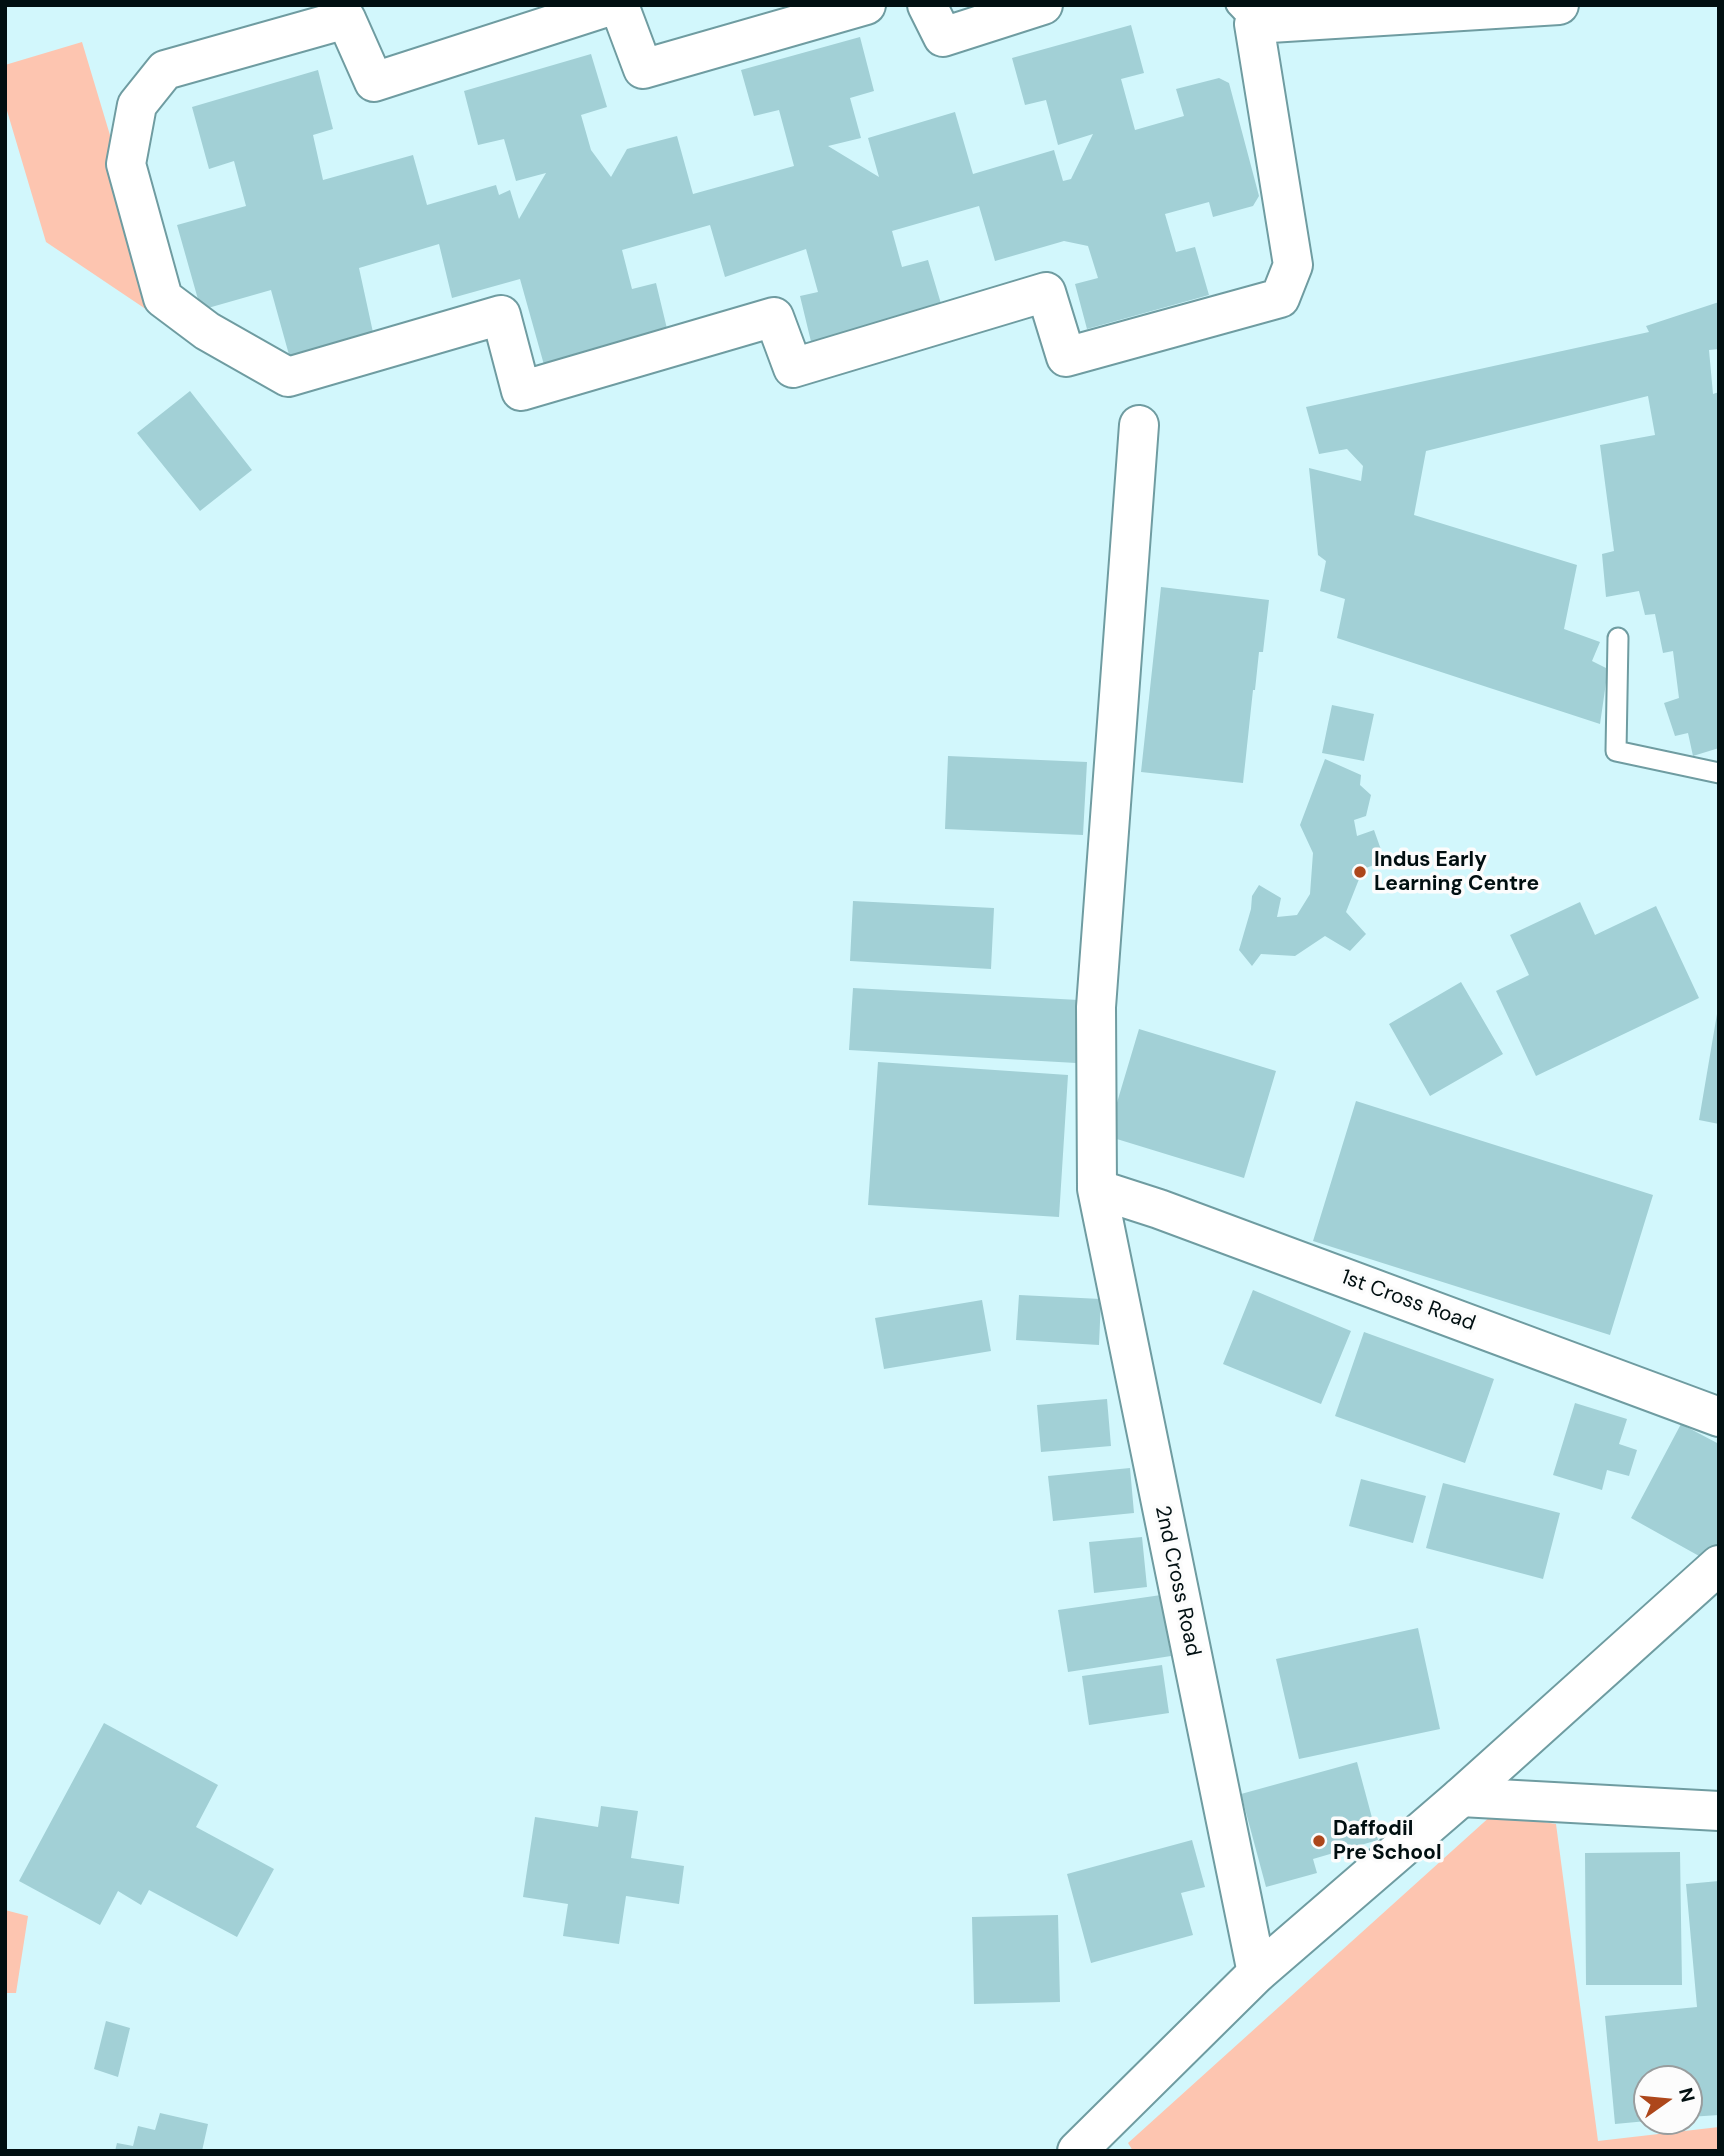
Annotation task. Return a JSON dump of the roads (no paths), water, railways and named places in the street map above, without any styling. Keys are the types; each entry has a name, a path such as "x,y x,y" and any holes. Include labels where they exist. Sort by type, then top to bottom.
{"street":[{"path":"613,5 374,82 346,19 165,70 136,105 126,164 163,298 207,331 288,377 501,315 521,391 774,317 793,368 1046,292 1066,357 1280,298 1293,265 1245,14 1559,5"},
{"path":"619,5 643,69 866,5"},
{"path":"927,5 943,37 1043,5"},
{"name":"2nd Cross Road","path":"1139,425 1096,1007 1097,1189 1257,1973"},
{"name":"1st Cross Road","path":"1097,1189 1159,1209 1719,1417"},
{"path":"1077,2151 1257,1973 1461,1797 1719,1565"},
{"path":"1461,1797 1719,1811"}],"lane":[{"path":"1618,638 1616,751 1719,773"}],"place":[{"name":"Indus Early Learning Centre","path":"1360,872"},
{"name":"Daffodil Pre School","path":"1319,1841"}]}
